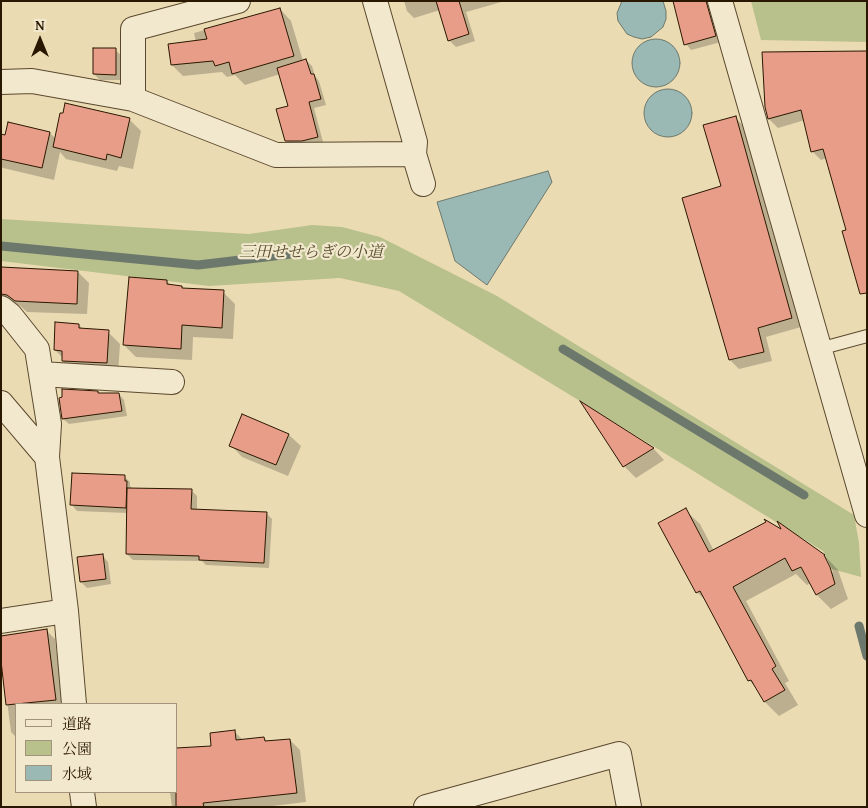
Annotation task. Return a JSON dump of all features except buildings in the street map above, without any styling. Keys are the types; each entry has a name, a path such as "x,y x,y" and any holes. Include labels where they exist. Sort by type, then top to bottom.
{"street":[{"path":"132,99 133,29 238,1"},
{"path":"375,1 415,142 414,154 424,184"},
{"path":"720,1 867,515"},
{"path":"1,82 32,81 132,99 276,154 414,154"},
{"path":"1,308 10,314 37,349 42,374 49,424 47,457 66,611 74,703"},
{"path":"42,374 172,382"},
{"path":"1,403 47,457"},
{"path":"1,622 66,611"},
{"path":"426,807 619,754 629,807"},
{"path":"82,793 84,807"}],"lane":[{"path":"818,349 867,336"}],"green space":[{"path":"751,1 867,1 867,42 761,40"},
{"name":"三田せせらぎの小道","path":"1,219 249,234 312,225 342,227 380,237 497,296 854,515 859,543 861,577 832,569 823,551 399,291 340,278 209,286 1,261"}],"water":[{"path":"622,1 663,1 666,19 663,27 651,37 642,39 627,34 618,21 617,13"},
{"path":"651,39 661,39 673,46 680,58 680,68 673,80 661,87 651,87 643,83 636,76 632,68 632,58 636,50 643,43"},
{"path":"663,89 673,89 685,96 692,108 692,118 685,130 673,137 663,137 655,133 648,126 644,118 644,108 648,100 655,93"},
{"path":"548,171 552,182 487,285 455,261 437,202"}],"waterway":[{"path":"1,246 198,265 291,254"},
{"path":"563,349 804,495"},
{"path":"859,626 867,656"}]}
